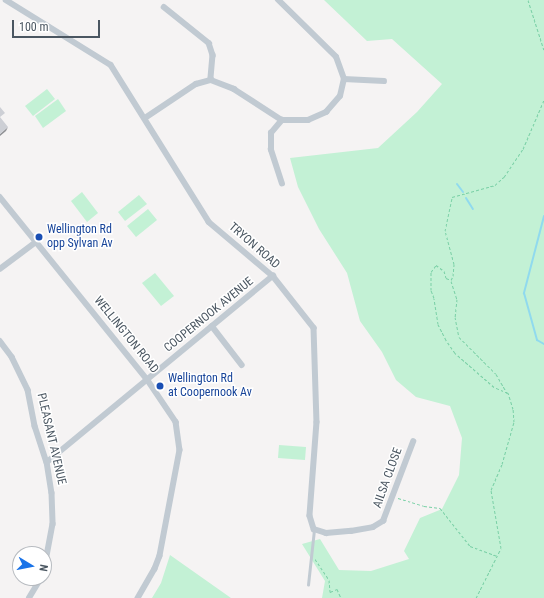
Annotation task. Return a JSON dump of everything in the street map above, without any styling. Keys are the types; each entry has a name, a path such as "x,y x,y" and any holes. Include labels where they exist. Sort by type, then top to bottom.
{"street":[{"name":"TRYON ROAD","path":"6,0 111,65 209,222 273,276 314,328 317,422 310,516 314,529"},
{"path":"145,118 196,84 211,80 234,89 282,120 308,120 326,112 340,96 344,79 336,57 278,0"},
{"path":"164,7 209,43 213,55 211,80"},
{"path":"344,79 384,81"},
{"path":"282,120 272,133 271,150 282,184"},
{"name":"WELLINGTON ROAD","path":"0,197 148,379 174,416 178,428 180,450 160,556 156,569 138,598"},
{"path":"0,269 36,242"},
{"name":"COOPERNOOK AVENUE","path":"47,462 273,276"},
{"path":"212,326 242,365"},
{"name":"PLEASANT AVENUE","path":"0,341 12,357 28,390 35,426 47,462 52,493 53,524 49,546"},
{"name":"AILSA CLOSE","path":"314,529 326,533 373,526 383,521 413,442"},
{"path":"29,598 36,586"}],"lane":[{"name":"TRYON ROAD","path":"308,585 314,529"}],"path":[{"path":"528,0 544,50"},
{"path":"476,598 497,556 501,537 491,490 502,464 514,422 508,393 496,374 463,344 459,337 454,317 457,299 451,280 454,264 445,231 452,197 495,185 504,178 523,149 544,100"},
{"path":"451,280 446,278 440,266 436,265 431,272 431,290 434,298 438,324 446,340 455,353 494,387 508,393"},
{"path":"393,497 424,506 440,508 470,546 497,556"},
{"path":"311,553 329,580 330,592 337,589 341,598"}],"green space":[{"path":"324,0 544,0 544,598 322,598 325,581 302,544 320,539 339,570 371,571 409,559 404,551 420,518 442,509 459,475 462,438 450,406 416,397 396,380 382,352 360,321 347,273 319,229 298,187 290,158 378,148 417,112 442,84 392,39 367,41"},
{"path":"47,89 55,99 33,116 25,106"},
{"path":"58,99 66,111 43,128 35,116"},
{"path":"82,192 98,213 87,222 71,201"},
{"path":"139,195 147,204 125,221 118,212"},
{"path":"148,209 157,220 136,237 127,226"},
{"path":"155,273 174,296 161,306 142,283"},
{"path":"279,445 306,447 305,460 278,458"},
{"path":"170,555 231,598 152,598 161,583"}],"building":[{"path":"0,107 5,113 0,117"},
{"path":"0,117 8,127 0,134"}],"waterway":[{"path":"457,184 463,192"},
{"path":"466,198 473,209"},
{"path":"544,216 524,293 537,340 544,344"}],"place":[{"name":"Wellington Rd opp Sylvan Av","path":"39,237"},
{"name":"Wellington Rd at Coopernook Av","path":"160,386"}]}
